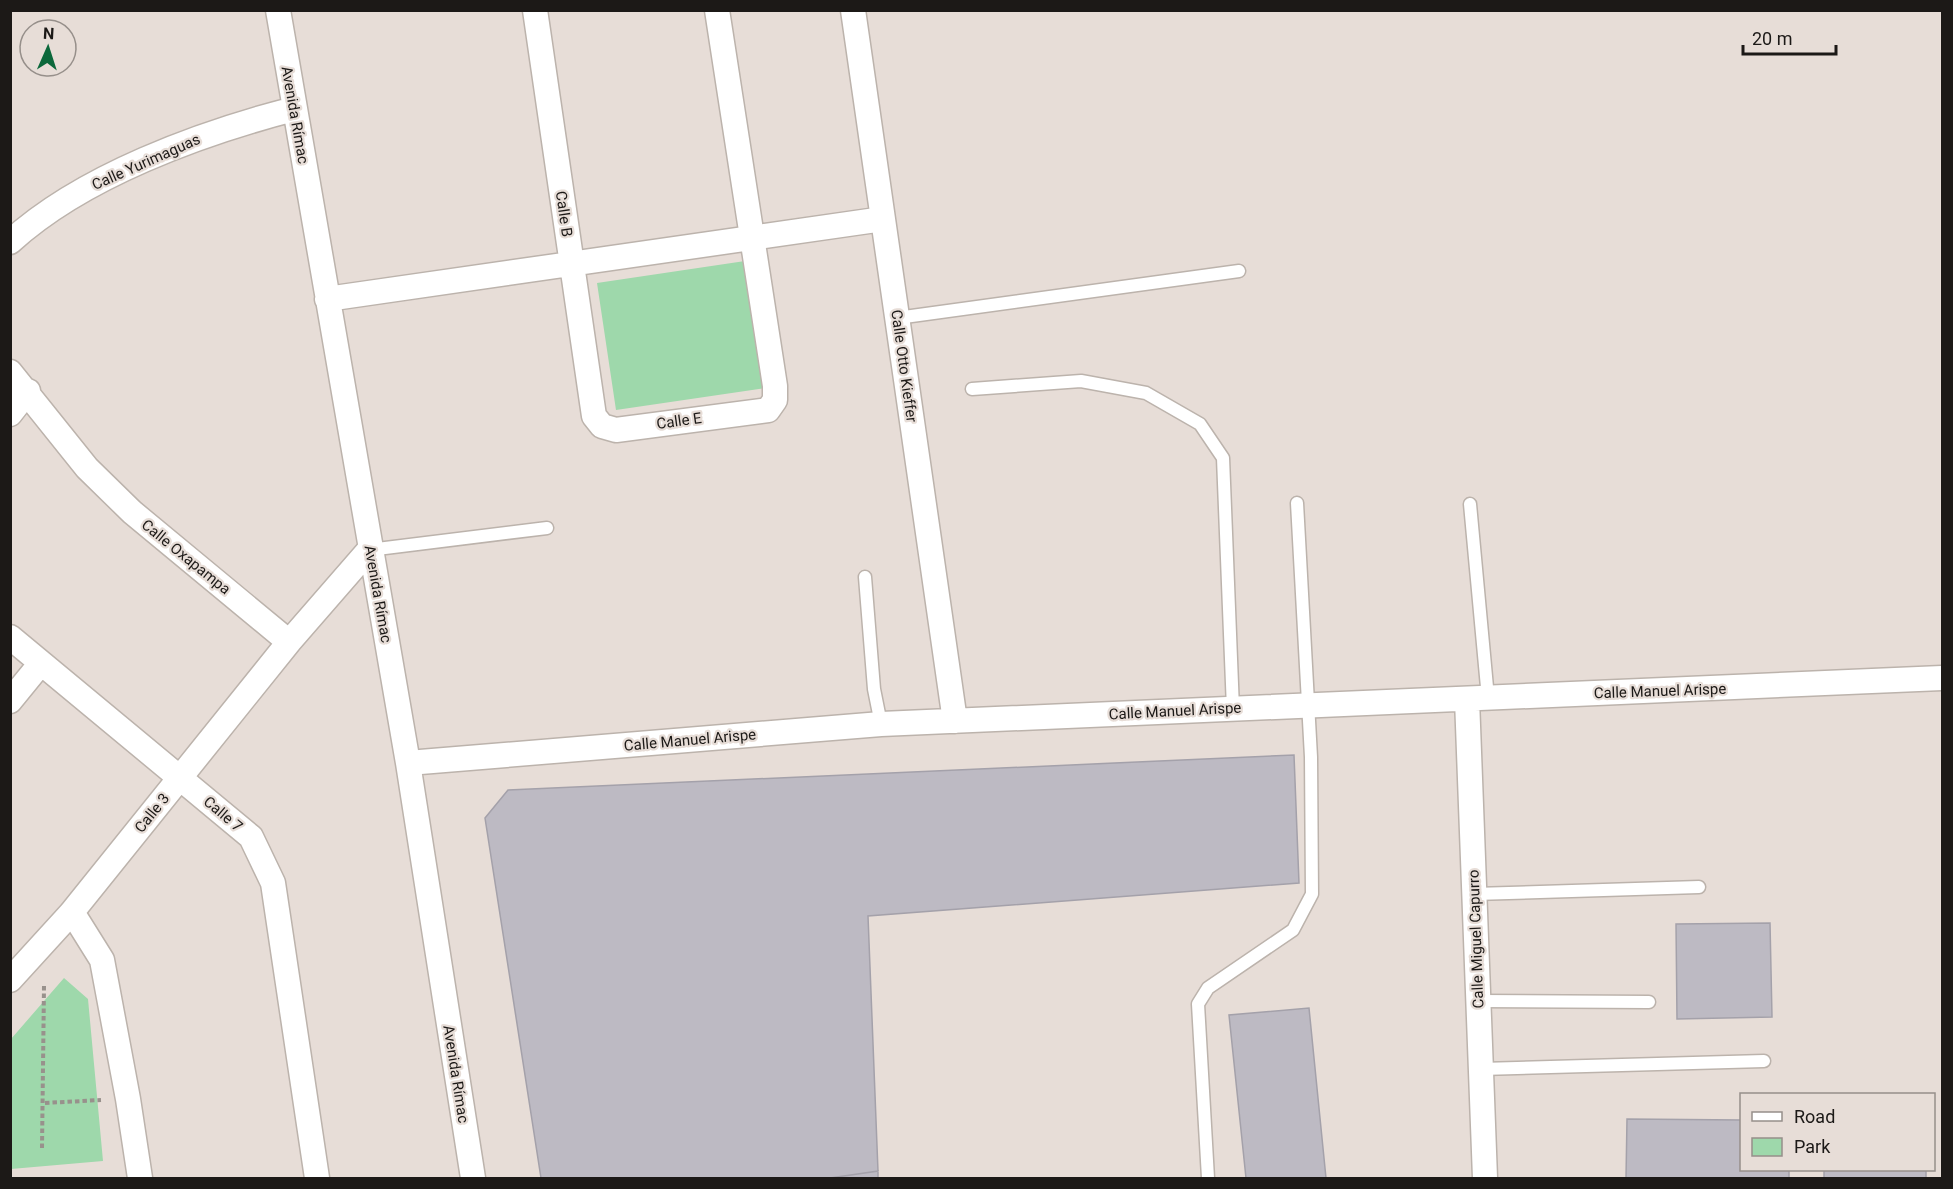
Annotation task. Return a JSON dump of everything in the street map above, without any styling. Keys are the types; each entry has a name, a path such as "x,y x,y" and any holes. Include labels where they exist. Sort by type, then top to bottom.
{"street":[{"name":"Avenida Rímac","path":"278,10 369,550 408,763 473,1179"},
{"name":"Calle B","path":"535,10 594,417"},
{"path":"717,10 753,238"},
{"name":"Calle Otto Kieffer","path":"854,10 955,721"},
{"name":"Calle Yurimaguas","path":"10,242 25,228 103,179 235,124 294,109"},
{"path":"327,298 883,219"},
{"name":"Calle E","path":"594,417 602,426 616,430 768,410 775,400 775,386 753,238"},
{"name":"Calle Oxapampa","path":"10,372 87,468 132,512 289,642"},
{"path":"10,414 28,392"},
{"path":"289,642 369,550"},
{"name":"Calle 7","path":"10,637 250,837 273,884 317,1179"},
{"name":"Calle 3","path":"10,980 72,912 289,642"},
{"path":"10,701 41,663"},
{"name":"Calle Manuel Arispe","path":"408,763 881,724 1942,678"},
{"name":"Calle Miguel Capurro","path":"1477,698 1474,894 1485,1179"},
{"path":"72,912 102,960 128,1099 140,1179"}],"lane":[{"path":"897,318 1239,271"},
{"path":"972,389 1081,381 1146,393 1200,424 1223,458 1233,709"},
{"path":"1208,1179 1198,1004 1208,988 1293,930 1312,894 1311,757 1297,503"},
{"path":"1470,504 1477,698"},
{"path":"369,550 547,528"},
{"path":"865,578 874,689 881,724"},
{"path":"1474,894 1700,887"},
{"path":"1478,1001 1649,1002"},
{"path":"1481,1069 1764,1061"}],"path":[{"path":"42,1148 45,1102 44,943"},
{"path":"45,1102 128,1099"}],"green space":[{"path":"745,261 765,388 616,410 597,283"},
{"path":"64,978 88,999 103,1161 11,1169 11,1039"}],"building":[{"path":"1294,755 1299,883 868,916 878,1171 830,1178 541,1178 485,818 508,790"},
{"path":"1770,923 1772,1017 1677,1019 1676,924"},
{"path":"1309,1008 1326,1178 1246,1178 1229,1015"},
{"path":"1627,1119 1740,1120 1740,1171 1789,1171 1789,1178 1626,1178"},
{"path":"878,1171 878,1178 830,1178"},
{"path":"1824,1171 1926,1171 1926,1178 1824,1178"}]}
